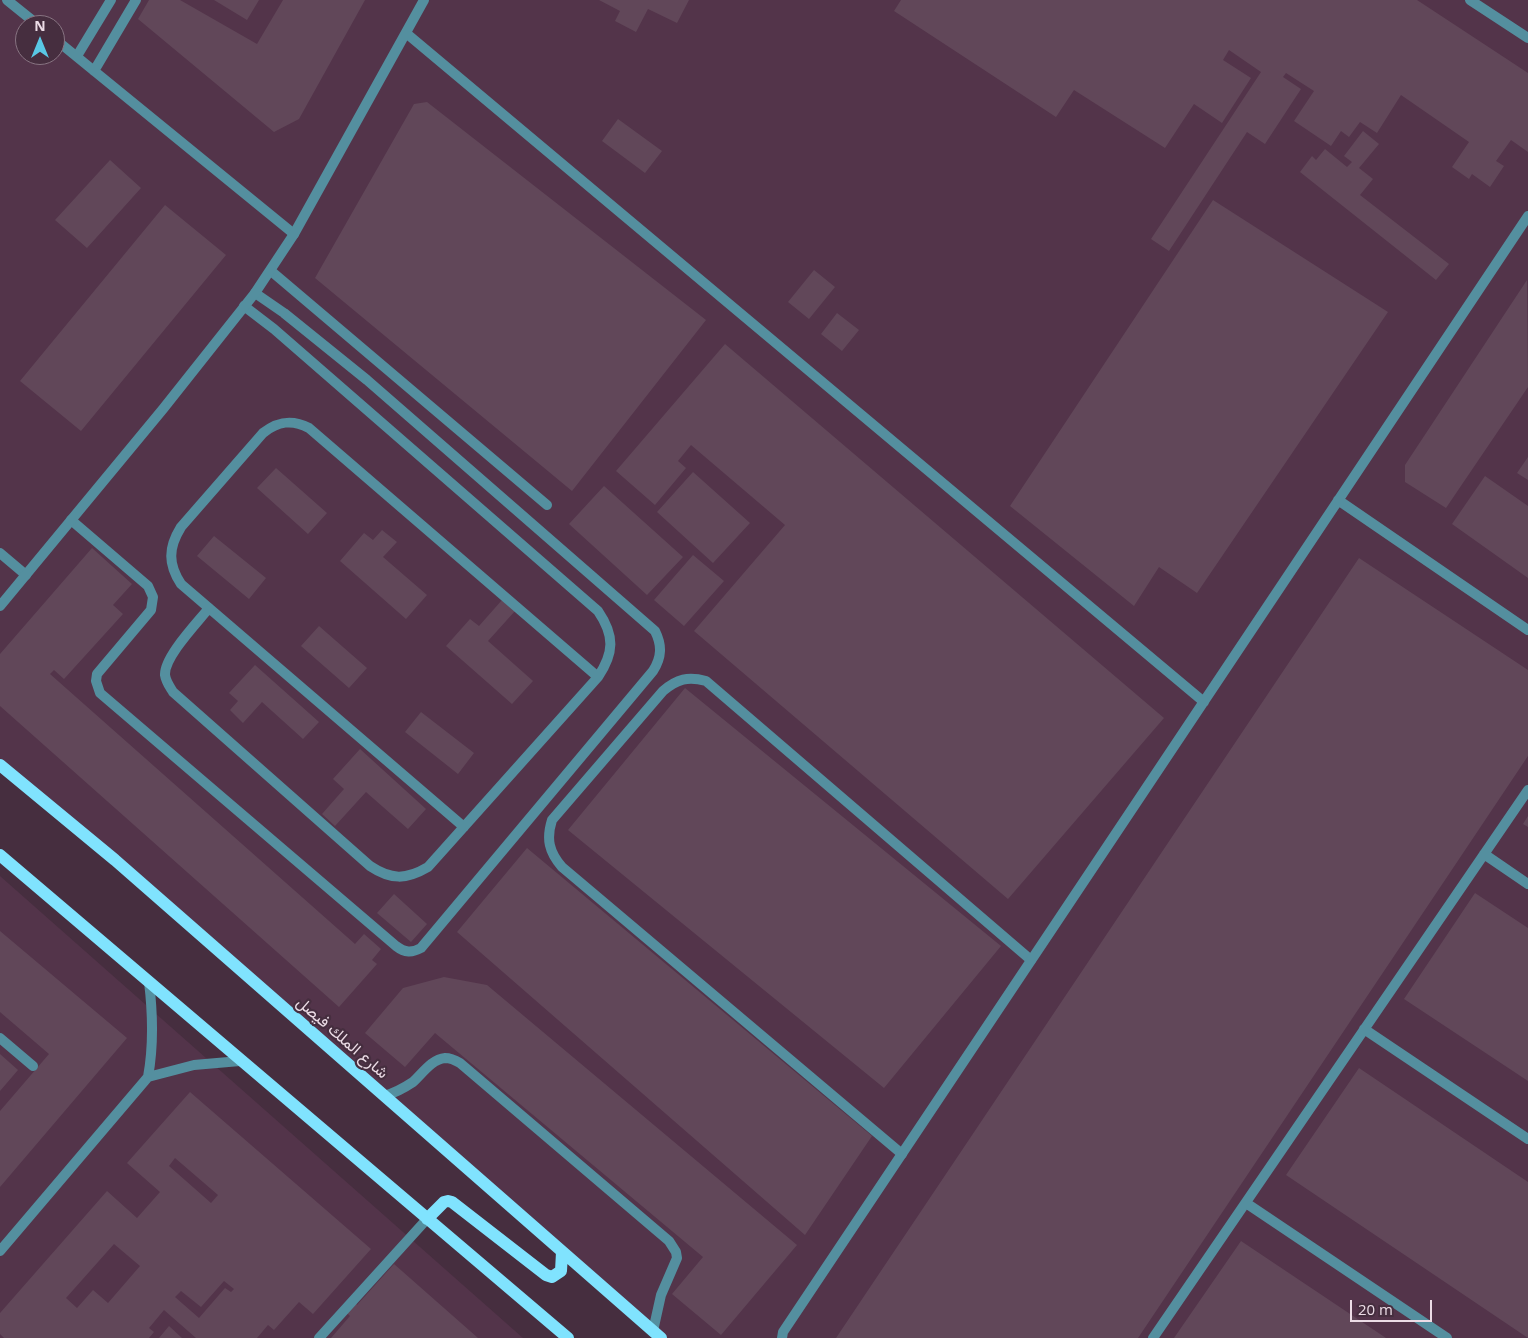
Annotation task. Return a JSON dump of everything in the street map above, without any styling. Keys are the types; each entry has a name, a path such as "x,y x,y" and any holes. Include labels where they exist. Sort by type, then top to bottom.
{"main road":[{"name":"شارع الملك فيصل","path":"0,765 115,860 657,1334"},
{"path":"0,854 240,1061 568,1338"},
{"path":"427,1219 444,1202 452,1202 546,1276 552,1277 561,1271 562,1252"}],"street":[{"path":"7,0 26,15"},
{"path":"77,56 111,0"},
{"path":"94,71 136,0"},
{"path":"0,606 162,409 271,271 294,234 424,0"},
{"path":"1470,0 1528,38"},
{"path":"406,33 1204,702"},
{"path":"65,47 294,234"},
{"path":"774,1338 782,1335 1528,216"},
{"path":"271,271 547,505"},
{"path":"71,520 148,586 153,597 151,610 97,674 96,681 100,693 396,946 407,952 421,948 653,671 660,656 659,639 655,631 368,380 284,313 255,293"},
{"path":"209,608 168,660 165,677 168,685 173,692 370,866 380,873 392,877 418,874 428,867 598,677 606,665 610,652 610,637 606,623 598,611 274,329 244,306"},
{"path":"464,827 181,584 175,574 171,562 171,550 174,538 180,528 263,433 277,424 292,422 310,428 598,677"},
{"path":"1338,500 1528,630"},
{"path":"0,553 26,575"},
{"path":"902,1154 562,867 555,860 550,850 548,840 552,820 663,691 683,679 695,678 706,681 1031,960"},
{"path":"1153,1338 1528,790"},
{"path":"1484,854 1528,884"},
{"path":"0,1251 148,1077 153,1029 149,982"},
{"path":"1364,1029 1528,1139"},
{"path":"0,1038 33,1066"},
{"path":"384,1096 396,1093 437,1061 444,1058 453,1059 669,1241 676,1252 677,1258 661,1295 657,1334"},
{"path":"148,1077 194,1065 240,1061"},
{"path":"1246,1203 1447,1338"},
{"path":"319,1338 427,1219"}],"shaded area":[{"path":"0,0 1528,0 1528,1338 661,1338 0,763"},
{"path":"0,876 523,1338 0,1338"}],"building":[{"path":"149,0 180,0 257,44 283,0 365,0 299,119 274,132 138,19"},
{"path":"214,0 259,0 247,20"},
{"path":"599,0 689,0 677,23 648,9 636,32 615,21 620,11"},
{"path":"901,0 1417,0 1528,73 1528,152 1511,140 1496,161 1504,166 1490,187 1472,174 1469,179 1452,167 1469,142 1401,95 1377,133 1360,122 1349,137 1341,131 1331,146 1294,121 1314,91 1286,73 1283,77 1301,89 1265,144 1247,132 1169,251 1151,239 1261,72 1229,50 1223,60 1251,78 1222,123 1194,104 1165,148 1074,90 1056,117 894,11"},
{"path":"427,102 706,320 572,491 315,278 414,104"},
{"path":"618,119 662,151 645,173 602,141"},
{"path":"1363,131 1379,144 1359,168 1373,179 1360,195 1449,264 1436,280 1300,172 1312,156 1316,160 1325,149 1347,167 1352,162 1344,156"},
{"path":"110,160 141,188 87,248 55,220"},
{"path":"1213,200 1388,312 1197,593 1159,567 1134,606 1010,506"},
{"path":"165,205 226,255 81,431 20,381"},
{"path":"814,270 835,287 809,319 788,302"},
{"path":"1527,280 1528,387 1446,508 1405,482 1405,465"},
{"path":"837,313 859,330 842,351 821,334"},
{"path":"725,344 1164,718 1008,899 694,631 785,525 691,445 678,461 686,468 655,505 616,471"},
{"path":"1528,457 1528,480 1517,473"},
{"path":"276,468 327,513 308,534 257,488"},
{"path":"693,472 750,523 713,563 657,512"},
{"path":"1485,476 1528,506 1528,578 1452,524"},
{"path":"604,486 683,557 647,595 569,524"},
{"path":"382,530 397,542 383,557 427,595 406,619 340,561 364,533 373,540"},
{"path":"214,536 266,578 249,599 197,556"},
{"path":"92,548 132,584 113,605 123,614 64,679 54,670 50,674 355,944 364,934 381,949 372,960 377,964 339,1007 0,706 0,654"},
{"path":"693,555 724,581 684,626 654,600"},
{"path":"1359,558 1528,670 1528,756 1138,1338 836,1338"},
{"path":"502,600 515,611 488,641 533,681 512,704 446,646 470,619 479,626"},
{"path":"319,626 367,668 349,688 301,646"},
{"path":"255,665 319,722 303,739 262,702 243,723 230,710 238,701 229,693"},
{"path":"685,688 1001,946 884,1088 568,830"},
{"path":"421,712 474,753 458,774 405,732"},
{"path":"360,749 426,809 408,829 366,792 335,826 322,814 344,789 333,779"},
{"path":"1528,816 1528,827 1523,824"},
{"path":"527,848 872,1136 805,1235 457,932"},
{"path":"1475,893 1528,928 1528,1081 1404,999"},
{"path":"394,894 427,924 411,942 377,913"},
{"path":"0,931 127,1038 0,1187 0,1111 49,1054 0,1012"},
{"path":"444,977 487,985 797,1245 721,1335 672,1294 703,1257 435,1033 405,1067 365,1033 403,988"},
{"path":"0,1054 18,1070 0,1091"},
{"path":"1359,1068 1528,1182 1528,1338 1286,1175"},
{"path":"190,1092 371,1249 313,1314 299,1302 274,1330 268,1325 257,1338 196,1338 164,1310 149,1328 154,1332 149,1338 4,1338 0,1334 0,1313 107,1191 137,1218 160,1192 127,1163","holes":["175,1158 218,1195 211,1203 169,1166","114,1244 140,1266 108,1303 93,1290 77,1308 66,1298","224,1281 234,1289 231,1292 225,1288 199,1318 175,1297 181,1291 201,1307"]},
{"path":"1241,1241 1386,1338 1174,1338"},
{"path":"394,1264 478,1338 331,1338 350,1316 346,1312 355,1302 357,1305"},
{"path":"169,1326 182,1338 159,1338"}]}
